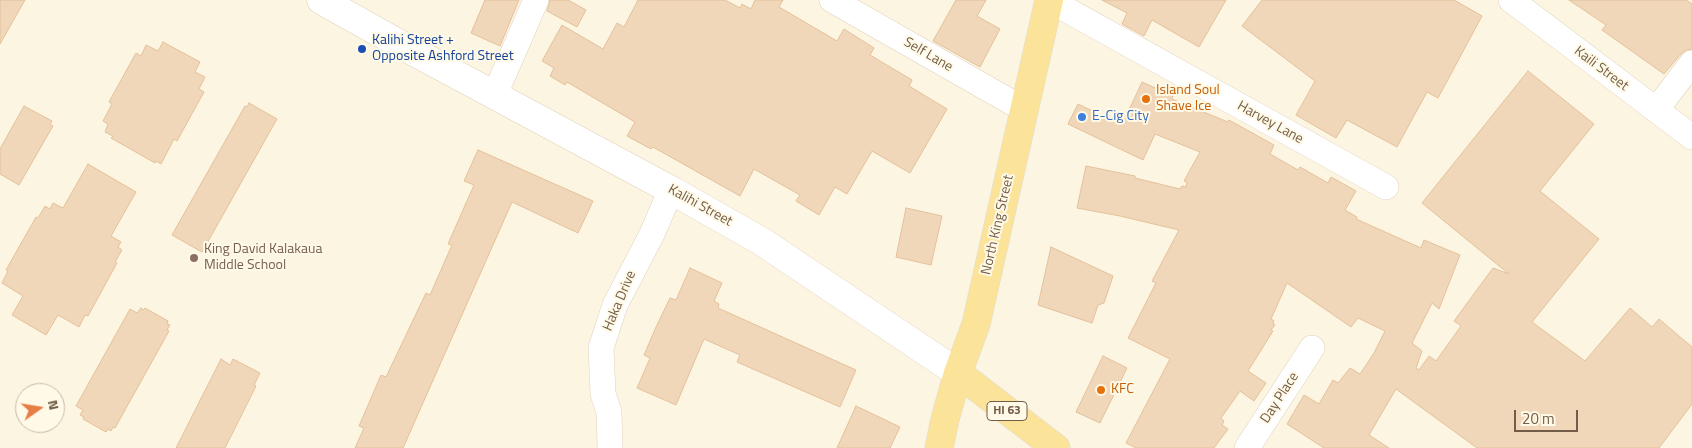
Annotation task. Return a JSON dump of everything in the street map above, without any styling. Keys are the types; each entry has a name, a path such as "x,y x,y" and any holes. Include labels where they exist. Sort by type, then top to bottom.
{"main road":[{"name":"Kalihi Street","path":"321,0 761,241 958,373 1056,448"},
{"name":"North King Street","path":"939,448 958,373 976,324 1049,0"}],"street":[{"path":"495,94 536,0"},
{"name":"Self Lane","path":"832,0 1025,110"},
{"name":"Harvey Lane","path":"1049,0 1386,187"},
{"name":"Kaili Street","path":"1511,0 1692,138"},
{"path":"1656,110 1692,63"},
{"name":"Haka Drive","path":"610,448 609,412 603,394 601,348 615,305 652,234 670,190"},
{"name":"Day Place","path":"1247,448 1312,348"}],"building":[{"path":"0,0 25,0 0,44"},
{"path":"485,0 519,0 500,46 471,33"},
{"path":"550,0 568,0 586,10 577,27 547,11"},
{"path":"638,0 725,0 740,8 742,4 751,9 755,0 783,0 779,7 837,41 844,29 874,48 870,55 912,80 909,86 947,109 910,173 872,151 847,194 835,187 819,215 796,201 800,195 754,169 740,196 653,147 651,149 627,136 635,122 567,82 565,85 550,76 554,68 542,61 562,25 603,49 617,23 624,27"},
{"path":"956,0 986,0 977,16 1000,29 980,67 933,41"},
{"path":"1102,0 1226,0 1199,47 1152,20 1144,36 1122,24 1127,13"},
{"path":"1262,0 1454,0 1482,16 1438,98 1427,92 1397,147 1347,120 1336,138 1296,115 1315,81 1242,26"},
{"path":"1569,0 1686,0 1692,4 1692,49 1686,50 1681,54 1664,74 1602,30 1606,25"},
{"path":"163,42 200,62 195,72 205,77 199,89 204,92 177,141 174,139 161,164 156,161 155,163 111,138 113,136 105,132 108,124 103,121 112,104 109,102 136,53 141,56 146,45 158,51"},
{"path":"1528,71 1594,124 1540,191 1599,239 1532,322 1585,361 1630,308 1652,327 1659,319 1692,347 1692,404 1659,448 1477,448 1396,389 1369,435 1389,448 1324,448 1287,424 1304,395 1319,404 1333,380 1338,383 1350,368 1360,374 1374,353 1385,331 1358,318 1351,327 1287,283 1271,319 1275,325 1271,330 1273,331 1248,371 1266,383 1254,401 1240,391 1221,418 1224,421 1222,425 1228,429 1214,448 1136,448 1126,443 1170,359 1128,338 1156,283 1152,281 1179,230 1077,208 1086,166 1135,176 1135,178 1180,189 1182,186 1186,187 1187,182 1184,181 1200,152 1155,134 1143,160 1068,124 1078,104 1122,125 1142,82 1173,96 1172,99 1228,122 1229,120 1274,145 1270,154 1298,170 1300,167 1328,183 1331,177 1356,191 1345,210 1357,217 1356,219 1421,248 1424,240 1460,255 1439,309 1432,303 1412,343 1422,351 1416,368 1419,370 1429,356 1436,361 1461,326 1454,321 1493,268 1509,274 1422,203"},
{"path":"249,103 277,119 202,252 172,235 245,106 247,107"},
{"path":"24,106 52,121 50,124 53,126 19,185 0,174 0,149"},
{"path":"478,150 593,201 578,233 512,202 403,448 355,448 364,428 359,426 381,375 386,377 426,293 430,295 452,245 448,244 474,185 464,181"},
{"path":"88,164 136,192 111,236 121,242 118,247 122,250 115,262 117,263 88,316 85,315 79,327 58,315 46,335 12,315 23,296 2,283 8,271 6,270 36,217 38,218 45,206 50,209 53,203 63,208"},
{"path":"906,208 942,216 931,265 896,257"},
{"path":"1051,247 1113,276 1104,303 1098,305 1092,323 1038,305"},
{"path":"690,268 722,283 714,301 719,304 718,308 856,370 840,407 737,362 740,355 704,339 676,405 637,388 650,358 644,355 656,327 670,298 676,300"},
{"path":"141,308 143,310 145,308 168,321 167,324 170,325 167,330 169,331 115,428 113,427 111,431 108,429 106,432 83,419 84,417 80,415 83,410 76,406 130,309 137,313"},
{"name":"KFC","path":"1103,356 1127,368 1100,423 1076,412"},
{"path":"221,359 230,365 233,359 260,373 254,385 256,386 225,448 176,448"},
{"path":"856,406 900,427 890,448 837,448"}],"place":[{"name":"Kalihi Street + Opposite Ashford Street","path":"362,49"},
{"name":"Island Soul Shave Ice","path":"1146,99"},
{"name":"E-Cig City","path":"1082,117"},
{"name":"King David Kalakaua Middle School","path":"194,258"},
{"name":"KFC","path":"1101,390"}]}
